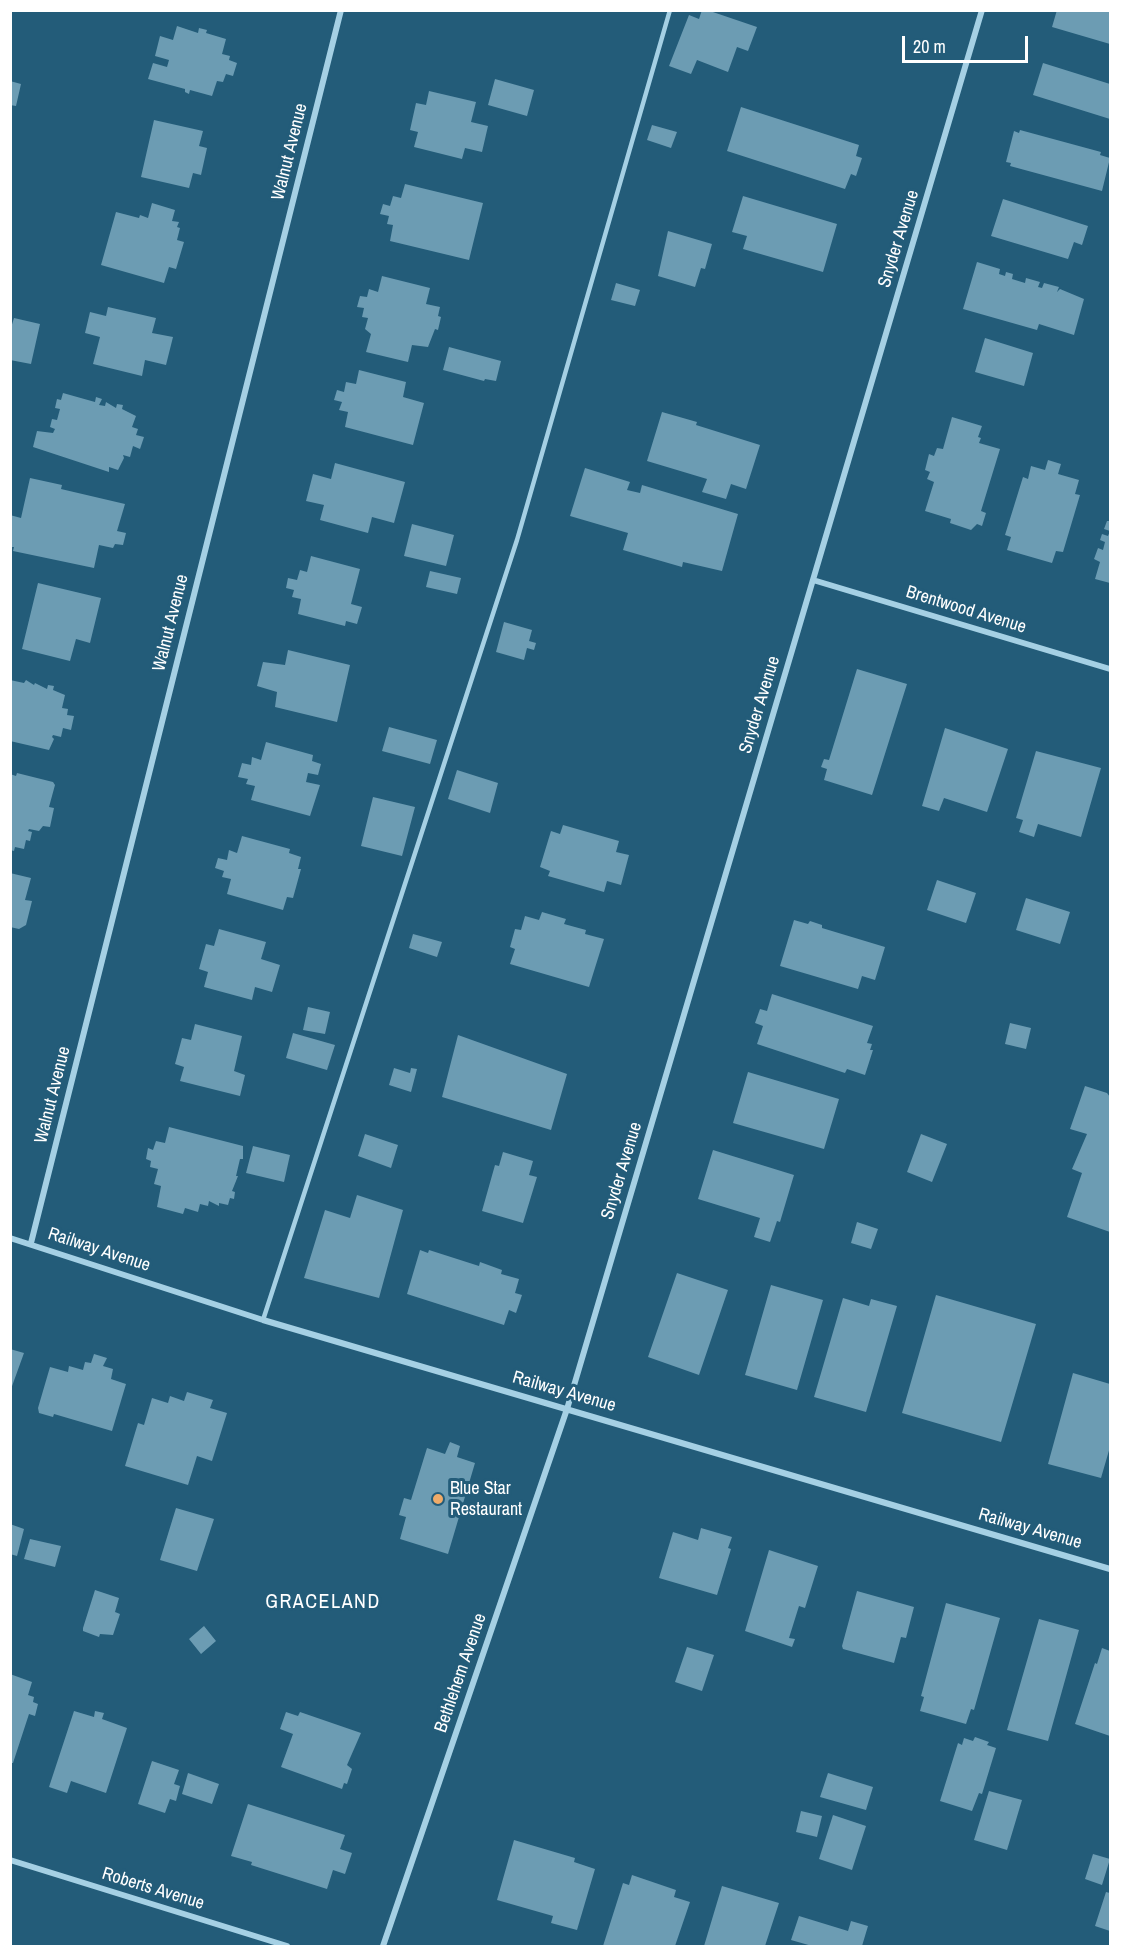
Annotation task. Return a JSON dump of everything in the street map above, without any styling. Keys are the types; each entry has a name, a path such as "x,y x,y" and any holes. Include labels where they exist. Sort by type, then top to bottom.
{"street":[{"name":"Walnut Avenue","path":"31,1243 340,10"},
{"name":"Snyder Avenue","path":"567,1409 982,10"},
{"name":"Brentwood Avenue","path":"813,580 1110,669"},
{"name":"Railway Avenue","path":"10,1238 263,1320 1110,1569"},
{"name":"Bethlehem Avenue","path":"383,1947 567,1409"},
{"name":"Roberts Avenue","path":"10,1860 287,1947"}],"lane":[{"path":"263,1320 517,540 670,10"}],"building":[{"path":"702,10 757,27 748,51 737,47 728,72 697,60 691,74 669,66 689,15 699,19"},
{"path":"1057,10 1110,10 1110,44 1052,27"},
{"path":"177,26 198,33 199,28 207,30 206,33 226,39 222,54 230,56 229,60 237,63 233,76 226,74 223,82 217,81 212,96 190,90 189,94 185,92 185,89 148,79 153,63 167,67 169,60 155,56 160,36 173,40"},
{"path":"1043,63 1110,84 1110,119 1033,95"},
{"path":"495,79 534,90 527,116 488,105"},
{"path":"10,81 21,84 16,106 10,105"},
{"path":"429,91 476,102 471,122 488,126 482,152 465,148 462,159 414,147 418,132 410,130 416,103 426,105"},
{"path":"741,107 859,145 856,156 862,158 856,176 851,174 845,189 727,151"},
{"path":"154,120 203,131 199,146 207,148 201,175 193,173 189,188 141,177"},
{"path":"652,125 677,132 671,148 647,140"},
{"path":"1020,130 1101,152 1100,155 1110,158 1102,191 1010,166 1011,163 1006,162 1014,131 1019,133"},
{"path":"405,184 483,203 469,260 390,241 393,225 387,224 389,216 380,214 383,204 390,206 393,196 401,198"},
{"path":"743,196 837,224 823,272 743,249 747,236 732,232"},
{"path":"1003,199 1088,226 1082,245 1074,242 1068,259 991,236"},
{"path":"152,203 175,210 172,221 179,222 177,227 180,228 177,240 184,242 176,269 169,267 164,283 101,265 116,212 148,218"},
{"path":"668,231 712,244 705,269 701,268 695,287 658,276"},
{"path":"977,262 1000,269 999,274 1005,276 1006,272 1013,274 1012,279 1025,283 1026,278 1040,282 1038,287 1042,288 1044,283 1059,287 1057,292 1060,289 1084,299 1074,335 1039,324 1037,330 963,309"},
{"path":"382,276 430,288 426,304 440,307 438,316 441,317 438,330 435,329 428,347 412,345 408,362 366,352 371,334 365,329 368,318 362,317 364,308 357,307 360,296 367,297 369,289 378,292"},
{"path":"616,283 640,290 635,306 611,300"},
{"path":"108,307 156,318 152,333 173,337 166,365 145,360 142,376 93,364 100,337 85,333 90,312 106,316"},
{"path":"14,318 40,324 31,364 10,360 10,331"},
{"path":"985,338 1033,353 1024,386 975,372"},
{"path":"449,347 501,361 496,381 485,379 484,381 443,370"},
{"path":"359,370 406,382 403,397 424,403 413,445 345,427 348,412 339,410 342,402 334,400 337,390 344,392 346,382 356,384"},
{"path":"63,393 95,402 96,397 102,399 99,405 105,406 106,402 116,408 117,404 123,405 122,409 136,416 132,427 138,429 136,435 144,437 140,449 133,446 130,457 123,455 124,458 118,470 109,467 109,472 33,447 37,431 53,433 55,429 50,427 52,419 57,420 60,409 55,408 57,399 61,400"},
{"path":"662,412 760,445 746,489 731,484 726,499 702,492 707,479 647,461"},
{"path":"952,417 982,426 978,437 981,438 979,443 1000,449 981,511 986,513 982,526 977,524 971,530 950,523 951,519 925,511 934,482 927,479 930,472 925,470 929,454 934,456 937,448 943,449"},
{"path":"1048,460 1061,464 1058,474 1079,480 1075,494 1080,495 1063,552 1056,551 1052,563 1007,550 1011,537 1005,535 1023,477 1028,479 1031,466 1045,470"},
{"path":"335,463 405,482 394,523 372,517 368,533 320,520 324,505 306,501 313,474 331,479"},
{"path":"585,468 630,482 627,490 640,493 642,485 738,514 722,571 683,562 682,567 623,550 628,533 570,516"},
{"path":"30,478 62,485 61,489 125,504 117,531 126,533 123,545 115,544 113,548 99,545 94,568 13,551 14,547 10,547 10,515 21,518"},
{"path":"1107,521 1110,521 1110,531 1104,529"},
{"path":"412,524 454,535 446,566 404,556"},
{"path":"1110,531 1110,583 1095,579 1100,562 1094,559 1098,548 1103,550 1105,542 1100,540 1102,534 1108,536"},
{"path":"311,556 360,569 351,604 362,607 357,624 346,621 345,626 298,614 301,599 292,597 294,590 286,588 288,578 297,580 300,570 307,572"},
{"path":"430,571 461,578 457,594 426,587"},
{"path":"38,583 101,598 90,643 76,639 70,661 22,649"},
{"path":"504,622 532,630 529,641 536,643 534,650 527,648 524,660 496,652"},
{"path":"288,650 350,665 337,722 275,707 277,692 257,686 263,662 285,665"},
{"path":"857,669 907,684 872,795 824,780 827,769 821,767 824,759 829,760"},
{"path":"10,680 24,683 26,680 47,689 48,685 54,686 53,690 65,695 62,708 68,709 67,715 74,716 71,730 63,728 61,737 53,735 54,739 49,750 10,741"},
{"path":"389,727 437,740 430,764 382,751"},
{"path":"945,728 1008,749 987,812 944,798 939,811 922,806"},
{"path":"266,742 313,755 312,761 321,764 318,775 308,773 306,782 320,785 310,816 251,800 255,786 246,784 248,779 238,777 242,763 251,765 252,757 261,760"},
{"path":"1036,751 1101,768 1081,837 1038,824 1034,837 1019,832 1023,820 1016,818"},
{"path":"457,770 498,783 490,813 448,799"},
{"path":"17,773 53,782 55,785 49,807 54,808 50,827 43,826 39,831 29,829 28,831 32,832 30,841 26,840 24,849 15,847 14,851 10,850 10,774 16,776"},
{"path":"373,797 415,807 402,856 361,846"},
{"path":"563,825 619,841 616,852 629,855 621,885 607,881 604,892 548,876 550,871 540,867 551,831 560,834"},
{"path":"242,836 290,849 289,853 301,857 298,869 301,869 293,898 287,897 283,910 227,894 231,879 222,877 224,871 215,868 218,858 227,860 229,850 237,853"},
{"path":"10,873 31,878 25,900 32,901 26,925 19,929 10,927"},
{"path":"937,880 976,893 966,923 927,910"},
{"path":"1026,898 1070,912 1060,944 1016,930"},
{"path":"542,912 566,919 564,924 586,930 585,934 604,939 589,987 510,964 515,949 510,947 515,929 521,930 525,916 539,920"},
{"path":"794,920 808,924 810,921 822,925 822,928 885,947 875,980 862,976 858,989 780,966"},
{"path":"219,929 266,942 261,959 280,965 272,992 255,987 252,1000 204,987 208,972 199,969 206,944 214,946"},
{"path":"413,934 442,942 437,957 409,948"},
{"path":"772,994 873,1026 867,1043 872,1044 870,1050 873,1050 865,1075 847,1069 845,1073 757,1044 763,1026 755,1023 760,1009 767,1011"},
{"path":"308,1007 330,1012 325,1034 303,1030"},
{"path":"1010,1023 1031,1028 1026,1049 1005,1044"},
{"path":"195,1024 242,1036 234,1071 245,1075 240,1096 180,1081 184,1067 175,1064 182,1038 191,1040"},
{"path":"293,1033 335,1045 327,1070 286,1058"},
{"path":"458,1035 567,1074 551,1130 442,1097"},
{"path":"394,1068 410,1073 411,1068 417,1069 411,1092 389,1085"},
{"path":"748,1072 839,1099 824,1149 733,1123"},
{"path":"1085,1086 1107,1093 1110,1097 1110,1232 1067,1217 1082,1173 1072,1169 1087,1134 1070,1129"},
{"path":"169,1127 243,1146 243,1159 240,1159 236,1176 238,1176 232,1191 235,1192 234,1199 230,1198 228,1205 219,1203 219,1206 209,1201 208,1206 200,1204 198,1212 185,1208 183,1214 157,1207 161,1186 154,1184 158,1169 150,1167 151,1161 146,1159 148,1148 153,1150 156,1141 165,1143"},
{"path":"365,1134 398,1145 391,1168 358,1156"},
{"path":"921,1134 947,1144 932,1182 907,1172"},
{"path":"253,1146 290,1155 284,1182 246,1173"},
{"path":"713,1150 794,1175 780,1222 777,1221 770,1242 754,1237 760,1218 698,1199"},
{"path":"503,1152 533,1161 529,1175 537,1177 523,1223 482,1211 495,1165 499,1166"},
{"path":"357,1195 403,1210 379,1298 304,1278 325,1210 350,1218"},
{"path":"857,1222 878,1229 871,1249 851,1243"},
{"path":"420,1250 428,1253 429,1250 479,1266 480,1262 502,1270 501,1274 519,1279 515,1293 522,1295 516,1313 509,1310 504,1325 407,1294"},
{"path":"677,1273 728,1290 699,1375 648,1357"},
{"path":"771,1285 823,1300 797,1390 745,1375"},
{"path":"936,1295 1036,1324 1001,1442 902,1413"},
{"path":"843,1298 869,1306 871,1299 897,1306 866,1412 814,1397"},
{"path":"10,1349 24,1353 11,1389 10,1389"},
{"path":"94,1354 107,1358 103,1366 113,1369 111,1379 126,1384 112,1431 54,1414 53,1417 39,1413 38,1408 50,1367 68,1372 69,1366 83,1370 85,1362 91,1363"},
{"path":"1073,1373 1110,1384 1110,1447 1101,1478 1048,1464"},
{"path":"187,1392 213,1400 210,1408 227,1413 212,1461 197,1456 188,1485 125,1466 138,1423 144,1425 152,1398 168,1403 170,1396 184,1401"},
{"name":"Blue Star Restaurant","path":"450,1442 460,1446 457,1457 475,1463 448,1554 400,1539 406,1517 399,1515 404,1498 411,1500 427,1448 445,1454"},
{"path":"176,1508 214,1519 197,1571 160,1560"},
{"path":"10,1524 24,1529 17,1556 10,1554"},
{"path":"701,1528 732,1537 728,1548 731,1549 717,1595 659,1578 673,1532 698,1540"},
{"path":"30,1539 61,1546 55,1567 24,1559"},
{"path":"769,1550 818,1566 805,1608 799,1606 789,1638 795,1639 792,1647 745,1631"},
{"path":"95,1590 119,1598 115,1612 120,1614 113,1635 100,1634 99,1637 83,1631"},
{"path":"857,1591 914,1607 906,1638 901,1637 894,1663 843,1649"},
{"path":"946,1603 1000,1618 974,1710 971,1709 966,1724 920,1711 924,1697 921,1696"},
{"path":"1039,1619 1079,1630 1048,1741 1007,1730"},
{"path":"204,1626 216,1641 201,1654 189,1639"},
{"path":"687,1647 714,1655 702,1691 675,1682"},
{"path":"1102,1648 1110,1651 1110,1736 1075,1724"},
{"path":"10,1674 32,1682 28,1695 34,1697 33,1702 38,1704 35,1716 29,1714 13,1763 10,1763"},
{"path":"74,1711 94,1717 95,1711 104,1713 102,1719 127,1728 106,1793 71,1781 67,1793 49,1787"},
{"path":"286,1712 298,1716 300,1712 361,1733 347,1765 352,1769 347,1784 344,1783 342,1789 281,1767 293,1734 280,1729"},
{"path":"975,1737 989,1742 987,1745 996,1748 982,1794 979,1793 972,1811 940,1801 958,1743 962,1745 964,1738 973,1741"},
{"path":"152,1761 179,1770 174,1784 180,1786 176,1801 170,1799 165,1813 138,1804"},
{"path":"188,1773 219,1784 212,1804 182,1794"},
{"path":"828,1773 873,1787 866,1810 820,1797"},
{"path":"989,1791 1022,1800 1007,1850 974,1840"},
{"path":"248,1804 345,1835 340,1849 352,1853 345,1874 333,1870 327,1889 251,1865 252,1862 231,1856"},
{"path":"801,1811 822,1816 817,1837 796,1832"},
{"path":"833,1815 866,1826 852,1870 819,1859"},
{"path":"514,1840 575,1858 574,1862 595,1869 577,1930 551,1923 553,1916 497,1900"},
{"path":"1093,1854 1110,1859 1102,1885 1085,1879"},
{"path":"632,1875 676,1890 674,1897 690,1902 675,1946 603,1946 623,1883 629,1885"},
{"path":"722,1886 779,1903 765,1946 704,1946"},
{"path":"1106,1892 1110,1893 1110,1931 1095,1926"},
{"path":"799,1916 848,1931 851,1921 868,1926 862,1946 812,1946 791,1940"}],"place":[{"name":"Blue Star Restaurant","path":"438,1499"}],"district":[{"name":"GRACELAND","path":"323,1603"}]}
